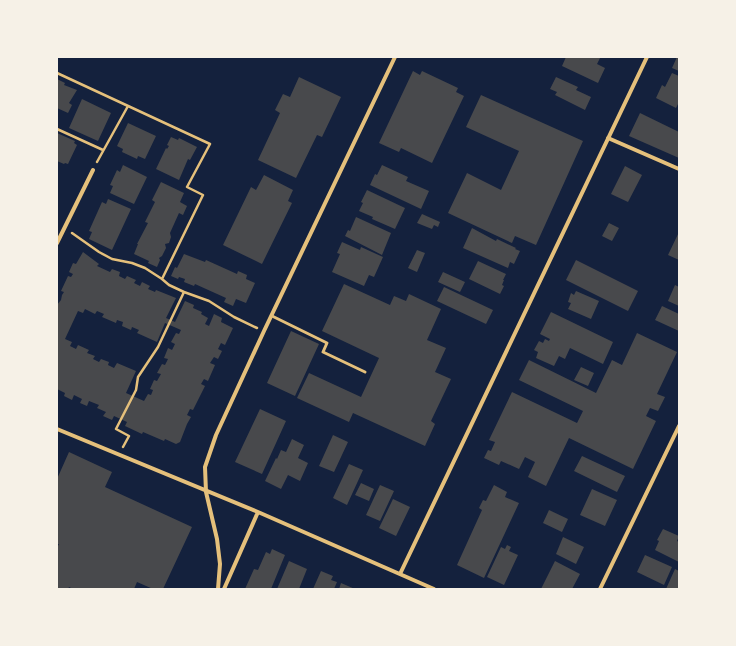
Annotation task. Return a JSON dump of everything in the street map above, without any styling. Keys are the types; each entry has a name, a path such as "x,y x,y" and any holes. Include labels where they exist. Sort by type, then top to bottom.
{"street":[{"path":"218,589 220,564 217,539 206,492 205,467 216,435 264,331 395,57"},
{"path":"400,574 647,57"},
{"path":"608,138 679,169"},
{"path":"57,243 93,170"},
{"path":"600,589 679,426"},
{"path":"57,429 206,492 258,512 434,589"},
{"path":"224,589 258,512"}],"lane":[{"path":"272,316 327,343 323,352 365,372"}],"path":[{"path":"57,73 210,144 187,187 203,195 162,279"},
{"path":"93,170 128,106"},
{"path":"57,129 103,150"},
{"path":"64,228 112,259 132,263 145,268 170,285 209,301 234,317 264,331"},
{"path":"120,455 129,436 116,429 136,390 138,377 158,347 184,292"}],"building":[{"path":"566,57 600,58 597,64 605,68 598,83 562,66"},
{"path":"677,57 679,57 679,71 672,68"},
{"path":"413,71 420,75 422,71 458,88 456,92 464,96 432,163 401,148 399,152 379,143"},
{"path":"672,73 679,76 679,102 676,108 656,98 662,85 665,87"},
{"path":"299,77 341,97 322,137 317,135 296,178 258,160 280,113 275,110 283,94 290,97"},
{"path":"556,77 578,87 576,90 591,97 585,110 555,95 557,92 550,89"},
{"path":"57,79 65,83 64,85 77,90 69,103 72,105 68,113 57,108"},
{"path":"481,95 583,141 536,245 515,236 512,243 448,213 467,173 501,190 519,151 466,127"},
{"path":"82,99 111,113 98,141 69,128"},
{"path":"640,113 679,132 679,158 629,136"},
{"path":"128,123 156,136 145,159 138,156 137,159 122,152 123,149 117,146"},
{"path":"57,133 75,141 74,143 77,145 68,164 57,161"},
{"path":"171,137 178,140 179,138 197,147 190,160 188,159 179,180 156,169 166,148 167,149 169,146 167,145"},
{"path":"123,165 147,177 134,204 110,193 113,186 110,185 117,170 120,172"},
{"path":"382,165 408,177 406,181 429,191 421,209 370,185 375,174 377,175"},
{"path":"625,166 642,175 628,202 611,194"},
{"path":"264,175 293,190 288,201 292,203 262,264 223,245 251,187 256,190"},
{"path":"161,182 184,193 180,202 187,206 183,215 179,213 170,233 171,237 169,243 165,244 166,248 162,256 159,258 160,260 157,267 148,263 149,261 134,254 137,244 148,223 145,222 155,202 152,200"},
{"path":"367,190 405,208 395,229 372,219 373,217 359,211 363,203 361,202"},
{"path":"108,199 131,209 112,250 89,239 92,232 89,231 102,202 106,204"},
{"path":"422,214 440,222 438,227 434,225 432,229 417,223"},
{"path":"356,217 391,233 382,255 345,236 348,230 350,231"},
{"path":"609,223 619,228 612,241 602,236"},
{"path":"472,228 496,241 497,239 520,251 514,264 510,262 508,268 463,248"},
{"path":"679,232 679,260 668,255"},
{"path":"342,242 360,250 361,247 383,257 374,277 369,275 364,286 332,272 340,254 337,253"},
{"path":"417,250 425,253 417,272 408,268"},
{"path":"83,252 99,264 97,266 110,272 112,269 120,272 119,276 125,279 127,276 136,280 134,283 140,286 142,282 150,286 148,289 155,292 156,290 176,298 166,318 175,322 185,301 194,305 193,308 202,312 201,314 208,318 205,324 209,326 214,314 222,318 221,322 233,328 225,345 221,343 218,349 222,351 218,359 214,357 210,363 215,365 208,381 204,379 201,384 205,386 193,410 190,409 187,415 191,417 180,442 176,444 165,439 164,441 143,432 142,434 125,426 127,422 114,416 112,420 103,416 106,412 97,408 99,405 89,401 87,406 80,403 82,399 74,395 72,400 64,396 65,393 57,389 57,305 61,300 64,292 61,291 68,276 71,277 73,274 69,272 73,263 76,264","holes":["85,309 95,314 97,311 104,314 102,317 116,323 117,320 123,322 122,326 131,330 132,327 139,330 137,333 157,342 165,323 181,330 179,334 176,333 171,342 175,344 172,350 168,348 164,358 168,359 165,365 162,364 157,373 161,374 157,381 154,380 150,389 153,390 151,395 148,394 144,401 126,393 136,371 117,363 114,368 108,365 109,362 101,359 99,362 93,359 95,356 87,353 89,350 78,345 76,349 70,346 72,342 65,339 78,311 83,313"]},
{"path":"184,254 205,262 206,260 237,274 238,271 247,275 246,279 255,283 246,303 236,299 233,306 224,302 226,298 195,284 194,286 184,282 185,279 179,277 178,279 171,276"},
{"path":"576,260 638,291 628,311 566,280"},
{"path":"478,261 506,274 502,285 504,286 500,294 469,279"},
{"path":"443,272 465,282 460,292 438,282"},
{"path":"344,284 390,305 394,296 406,301 409,294 441,309 427,340 446,348 435,372 451,379 431,421 435,424 425,446 353,413 349,422 297,398 309,373 361,397 379,358 322,331"},
{"path":"675,285 679,287 679,306 668,301"},
{"path":"444,287 493,310 486,324 437,301"},
{"path":"576,291 599,301 591,319 568,309 571,303 568,302 571,293 574,295"},
{"path":"662,306 679,314 679,331 655,320"},
{"path":"551,312 613,342 603,364 570,348 565,359 559,356 554,366 536,358 538,352 534,350 539,341 543,343 545,339 549,341 550,339 540,334"},
{"path":"291,331 319,344 295,396 267,383"},
{"path":"637,333 677,352 657,394 665,397 658,411 650,408 646,416 656,421 633,469 569,438 546,486 528,477 535,462 525,457 519,469 501,461 499,465 484,458 488,450 491,451 495,442 489,440 512,392 577,423 583,411 519,380 529,360 596,393 612,360 622,365"},
{"path":"581,367 594,373 588,386 574,380"},
{"path":"260,409 286,421 262,474 235,462"},
{"path":"333,435 348,442 334,472 319,466"},
{"path":"292,439 304,445 298,458 308,463 300,481 288,475 281,489 265,481 281,450 286,452"},
{"path":"69,452 112,472 105,487 192,527 163,589 153,589 137,582 134,589 73,589 69,587 68,589 57,589 57,548 59,544 57,544 57,479"},
{"path":"582,456 625,476 617,492 574,471"},
{"path":"349,464 363,470 347,505 333,498"},
{"path":"361,483 374,489 369,501 355,495"},
{"path":"380,485 394,491 380,521 366,515"},
{"path":"494,485 507,492 505,497 519,503 484,578 457,565 482,510 479,508 483,500 486,501"},
{"path":"592,489 617,500 605,526 580,515"},
{"path":"393,499 410,507 396,536 379,528"},
{"path":"549,510 568,519 562,532 543,523"},
{"path":"663,529 679,536 677,541 679,542 679,562 655,550 659,541 657,540"},
{"path":"563,537 584,547 576,564 556,554"},
{"path":"507,545 511,547 509,551 518,555 504,585 487,577 501,547 505,549"},
{"path":"272,549 285,555 271,589 245,589 254,569 258,570 266,552 270,554"},
{"path":"645,555 672,567 664,585 637,572"},
{"path":"289,561 307,569 299,589 277,589"},
{"path":"555,561 580,574 572,589 541,589"},
{"path":"675,569 679,571 679,589 666,589"},
{"path":"321,571 333,576 331,580 337,582 334,589 313,589"},
{"path":"341,583 355,589 339,589"}]}
